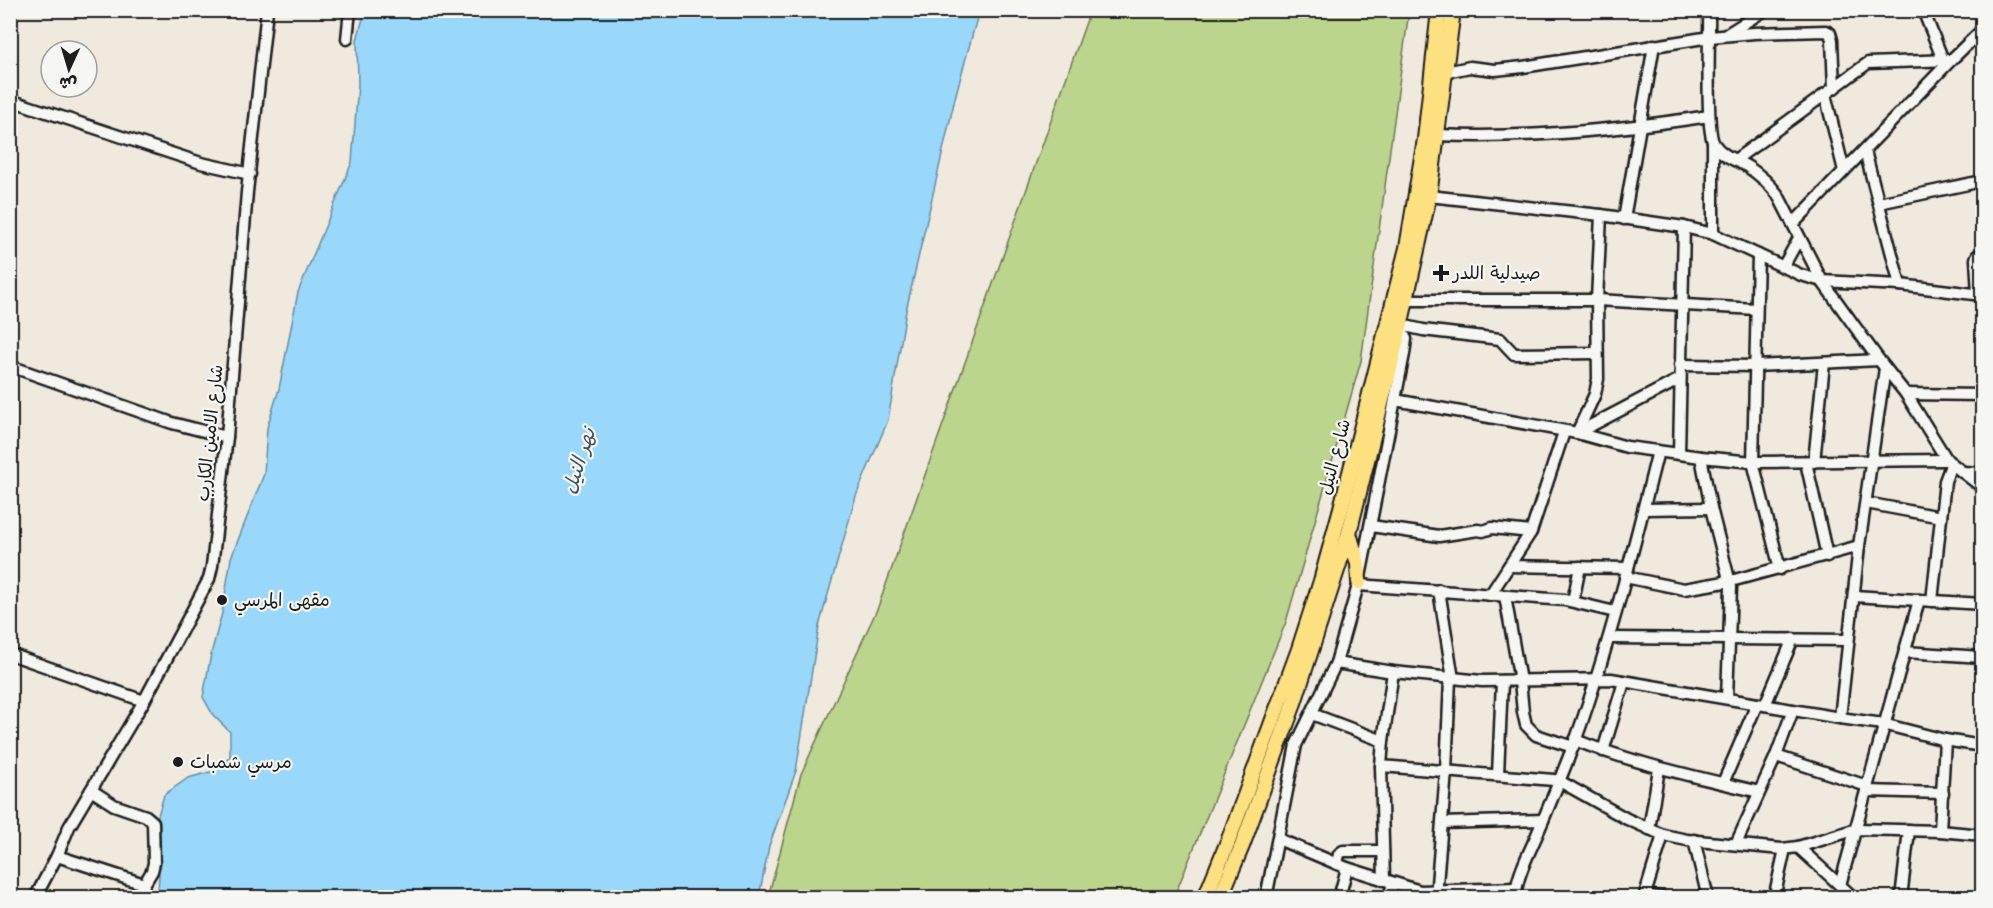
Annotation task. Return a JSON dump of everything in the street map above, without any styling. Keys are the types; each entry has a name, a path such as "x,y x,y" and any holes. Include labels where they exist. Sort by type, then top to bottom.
{"main road":[{"name":"شارع النيل","path":"1204,897 1229,839 1299,650 1341,508 1407,248 1425,139 1439,10"},
{"name":"شارع النيل","path":"1220,897 1242,846 1292,709 1349,533 1401,326 1429,196 1453,10"},
{"path":"1341,508 1358,564 1358,583"}],"street":[{"name":"شارع الامين الكارب","path":"36,897 69,828 144,701 209,579 227,437 267,10"},
{"path":"347,39 351,10"},
{"path":"1709,10 1709,116 1713,142 1713,234"},
{"path":"1725,35 1765,10"},
{"path":"1923,10 1947,60"},
{"path":"1793,224 1865,151 1947,60 1983,30"},
{"path":"1446,72 1470,67 1495,70 1523,67 1725,35 1830,33 1830,91 1844,171"},
{"path":"1624,219 1654,45"},
{"path":"1736,160 1868,63 1947,60"},
{"path":"10,100 201,163 250,174"},
{"path":"1437,135 1560,134 1639,127 1709,116"},
{"path":"1713,142 1727,157 1761,176 1770,185 1822,281 1906,394 1953,466 1983,487"},
{"path":"1865,151 1900,285"},
{"path":"1879,203 1983,181"},
{"path":"1429,196 1601,215 1684,227 1713,234 1801,275 1822,281 1900,285 1980,294 1976,259 1977,256 1983,254"},
{"path":"1577,434 1597,386 1597,300 1601,215"},
{"path":"1679,453 1684,227"},
{"path":"1783,267 1799,238"},
{"path":"1758,255 1753,462 1780,569"},
{"path":"1406,300 1597,300 1756,309"},
{"path":"1401,326 1500,339 1514,354 1598,353"},
{"path":"1266,897 1296,745 1336,663 1358,583 1405,346 1405,335 1401,326"},
{"path":"1824,363 1810,462 1827,556"},
{"path":"1680,365 1882,364"},
{"path":"1840,718 1882,364"},
{"path":"10,366 172,423 227,437"},
{"path":"1577,434 1680,379"},
{"path":"1906,394 1983,395"},
{"path":"1395,400 1577,434 1616,444 1701,457 1753,462 1872,462 1953,466 1983,474"},
{"path":"1490,595 1531,532 1564,432"},
{"path":"1278,839 1342,866 1436,895 1515,892 1597,679 1610,638 1658,451"},
{"path":"1701,457 1711,508 1731,581 1727,698"},
{"path":"1932,601 1945,481 1953,466"},
{"path":"1866,503 1941,517"},
{"path":"1644,508 1711,508"},
{"path":"1371,525 1439,536 1492,528 1531,532"},
{"path":"1509,566 1580,567 1627,573 1679,589 1731,581 1859,546"},
{"path":"1573,601 1580,567"},
{"path":"1358,583 1573,601 1615,612"},
{"path":"1436,895 1451,679 1439,590"},
{"path":"1505,596 1523,712 1530,730 1546,739 1574,743 1659,769 1759,792"},
{"path":"1854,596 1983,604"},
{"path":"1840,885 1919,600"},
{"path":"1610,638 1848,640"},
{"path":"1723,783 1793,639"},
{"path":"1905,652 1983,657"},
{"path":"10,654 144,701"},
{"path":"1336,663 1451,679 1502,681 1597,679 1624,682 1883,724 1945,740 1983,746"},
{"path":"1389,897 1383,851 1381,766 1393,672"},
{"path":"1498,775 1502,681"},
{"path":"1603,751 1624,682"},
{"path":"1736,844 1776,756 1793,710"},
{"path":"1312,714 1383,741"},
{"path":"1940,831 1945,740"},
{"path":"1776,756 1867,788 1943,793"},
{"path":"1381,766 1559,781 1649,830 1694,840 1785,849 1857,830 1983,834"},
{"path":"1649,830 1659,769"},
{"path":"91,790 114,805 146,816 153,822 154,863 152,871 136,897"},
{"path":"1442,823 1543,820"},
{"path":"1901,897 1909,830"},
{"path":"1663,834 1645,896 1664,897"},
{"path":"1694,840 1708,897"},
{"path":"1798,847 1854,897"},
{"path":"1774,897 1785,849"},
{"path":"1339,897 1342,866 1339,854 1342,851 1383,851"},
{"path":"57,856 144,884"}],"green space":[{"path":"1090,11 1409,11 1361,361 1286,622 1174,897 768,897 801,774 878,607"}],"water":[{"name":"نهر النيل","path":"365,11 979,11 956,94 906,311 888,420 856,496 819,626 796,771 769,846 759,897 155,897 158,891 159,875 154,829 164,795 188,778 214,771 230,757 230,732 213,715 203,697 222,613 231,558 264,474 267,428 279,389 298,292 352,162 358,84 357,40"}],"place":[{"name":"صيدلية اللدر","path":"1441,273"},
{"name":"مقهى المرسي","path":"222,600"},
{"name":"مرسي شمبات","path":"178,762"}]}
